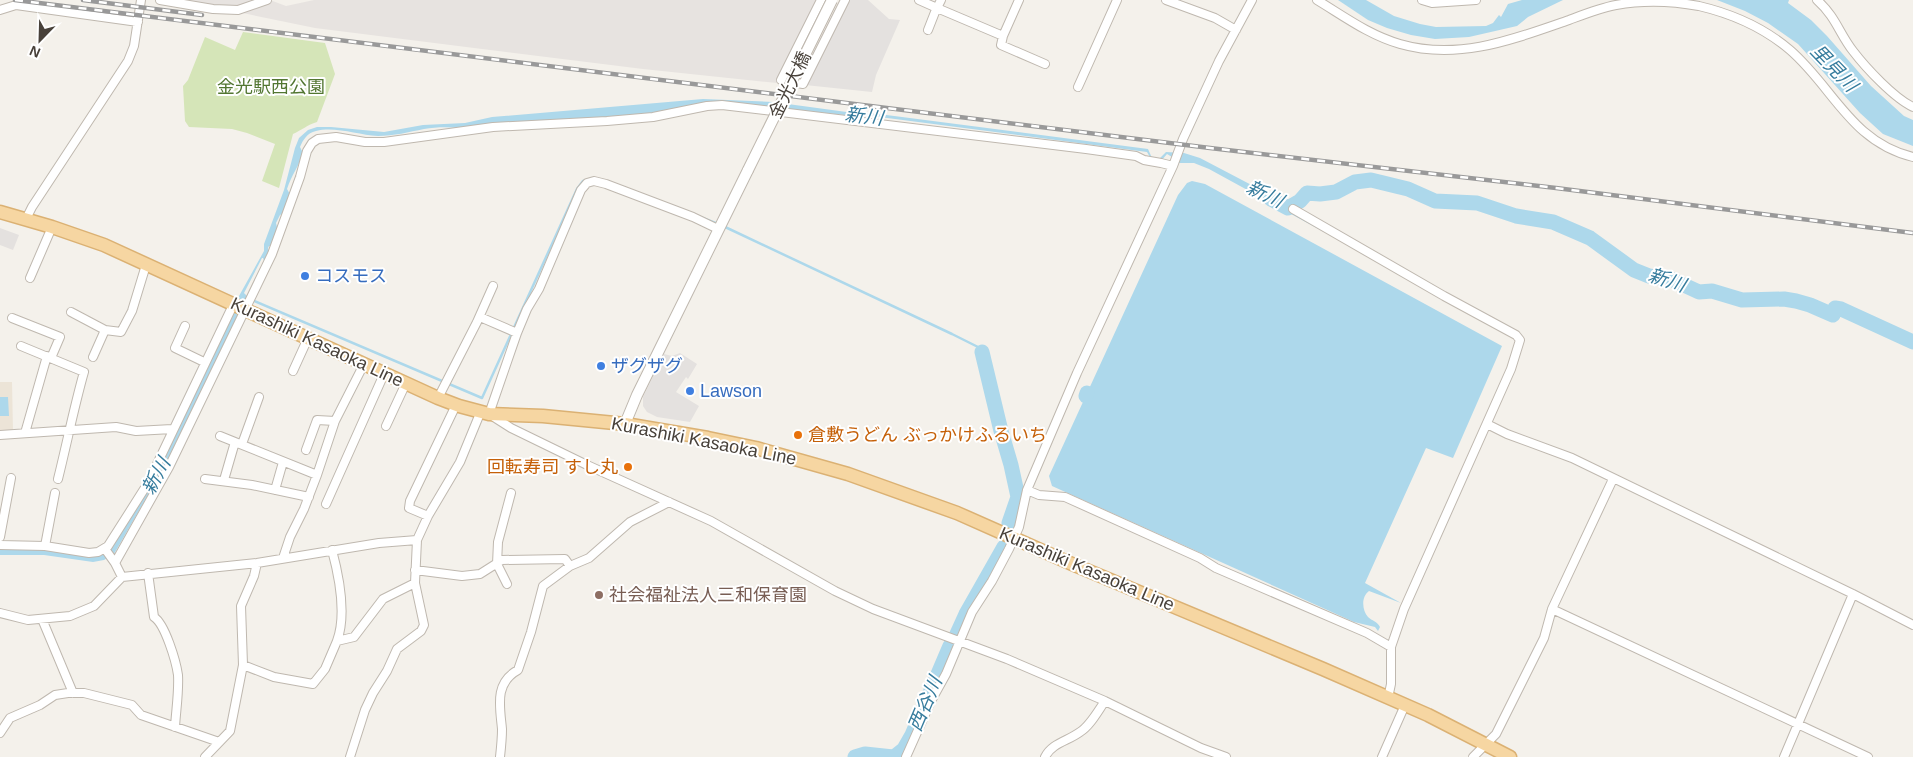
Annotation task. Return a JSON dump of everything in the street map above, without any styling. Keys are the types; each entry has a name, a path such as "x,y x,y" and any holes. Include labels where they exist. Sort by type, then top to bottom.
{"main road":[{"name":"Kurashiki Kasaoka Line","path":"0,212 52,226 104,245 234,303 384,374 456,405 485,412 624,424 756,448 804,460 892,489 1014,537 1072,564 1405,705 1510,757"}],"street":[{"path":"26,219 128,61 134,46 141,0"},
{"path":"160,0 213,9 238,10 267,0"},
{"path":"821,0 781,80 803,84 845,0"},
{"name":"金光大橋","path":"624,424 636,395 832,0"},
{"path":"919,0 938,5 1003,36"},
{"path":"1020,0 1000,45 1044,64"},
{"path":"1078,87 1116,0"},
{"path":"1166,0 1215,18 1236,30"},
{"path":"906,757 972,612 992,581 1014,537 1019,526 1027,490 1077,373 1183,139 1252,0"},
{"path":"1317,0 1352,22 1385,39 1418,48 1451,50 1492,45 1616,5 1667,2 1702,4 1747,22 1777,40 1804,65 1860,129 1884,146 1913,157"},
{"path":"1422,0 1432,3 1476,0"},
{"path":"1817,0 1830,11 1852,50 1881,82 1913,107"},
{"path":"928,30 938,5"},
{"path":"0,10 16,6 138,22"},
{"path":"115,563 170,467 272,254 307,152 312,143 326,137 384,142 493,127 607,121 653,116 707,106 722,106 1086,149 1136,156 1144,160 1161,162 1172,166"},
{"path":"350,757 365,710 397,650 421,631 424,624 415,583 417,540 428,516 460,462 485,412 516,333 539,289 581,190 587,183 594,181 606,184 720,226"},
{"path":"1293,208 1444,296 1516,335 1520,340 1511,369 1404,609 1391,647 1391,684 1388,698"},
{"path":"30,278 52,226"},
{"path":"71,312 105,330 121,332 132,311 146,264"},
{"path":"438,398 494,286"},
{"path":"0,545 45,546 89,553 105,549 148,483 204,362 234,303"},
{"path":"480,317 516,333"},
{"path":"12,318 60,337 49,357 26,433"},
{"path":"185,326 175,348 204,362"},
{"path":"93,357 105,330"},
{"path":"293,371 308,338"},
{"path":"22,346 84,372 73,408 71,430 58,478"},
{"path":"283,558 290,537 309,497 335,421 364,364"},
{"path":"326,504 384,374"},
{"path":"386,426 406,383"},
{"path":"224,480 259,396"},
{"path":"428,516 410,508 410,501 456,405"},
{"path":"485,412 511,428 729,531 843,595 873,609 1008,659 1105,701 1201,748 1226,757"},
{"path":"306,450 317,420 335,421"},
{"path":"1487,424 1506,434 1572,458 1913,625"},
{"path":"0,435 116,427 136,431 172,430"},
{"path":"220,436 317,475"},
{"path":"275,490 283,462"},
{"path":"0,536 11,478"},
{"path":"205,478 309,497"},
{"path":"1472,757 1496,734 1544,638 1552,609 1613,479"},
{"path":"1027,490 1039,495 1065,497 1200,558 1216,568 1367,633 1391,647"},
{"path":"507,584 497,564 498,542 511,492"},
{"path":"45,546 55,493"},
{"path":"500,757 502,732 499,695 510,674 518,670 531,632 543,586 570,566 589,558 630,522 669,502"},
{"path":"0,613 28,620 70,616 94,606 122,577 257,563 379,543 417,540"},
{"path":"105,549 122,577"},
{"path":"243,665 274,677 312,684 325,669 337,641 340,620 339,577 332,550"},
{"path":"415,570 462,576 480,574 502,560 565,559 570,566"},
{"path":"205,757 230,731 243,665 241,606 254,576 257,563"},
{"path":"148,573 154,617 158,619 166,634 178,675 175,727"},
{"path":"337,641 354,637 383,599 415,583"},
{"path":"1784,757 1853,594"},
{"path":"1552,609 1868,757"},
{"path":"42,619 73,693"},
{"path":"0,734 10,718 55,696 68,692 84,693 132,705 141,715 219,742"},
{"path":"1045,757 1047,752 1062,741 1081,732 1105,701"},
{"path":"1382,757 1405,705"},
{"path":"1197,757 1201,748"}],"shaded area":[{"path":"179,0 270,0 286,6 314,0 818,0 777,83 643,69 315,28"},
{"path":"848,0 868,0 889,19 900,20 876,75 872,92 805,85"},
{"path":"0,228 19,235 13,250 0,245"},
{"path":"680,353 697,364 688,379 686,377 676,392 699,406 690,422 657,417 647,412 643,406 643,397 664,354 672,356"},
{"path":"0,382 12,382 13,431 0,432"}],"green space":[{"name":"金光駅西公園","path":"243,32 325,43 335,74 317,122 293,134 279,188 262,181 275,144 232,129 189,127 185,121 183,86 188,80 205,37 235,50"}],"water":[{"path":"1338,0 1366,0 1394,16 1436,27 1486,26 1493,23 1499,15 1501,17 1508,4 1522,0 1563,0 1528,17 1517,26 1469,37 1435,39 1387,28 1368,20"},
{"name":"里見川","path":"1717,0 1789,0 1788,3 1811,20 1827,36 1871,86 1904,116 1913,120 1913,146 1883,134 1860,113 1798,44 1768,23"},
{"path":"703,99 773,102 854,113 871,113 1148,149 1152,158 1160,158 1166,152 1184,153 1200,158 1284,202 1290,211 1325,230 1324,232 1209,169 1194,163 1171,163 1172,157 1167,154 1161,161 1151,159 1147,152 872,116 854,116 732,103 704,103 656,114 459,128 433,128 384,136 347,131 316,131 304,139 300,147 303,153 287,189 291,196 285,212 280,215 276,223 278,231 272,246 268,248 269,256 265,263 262,258 244,293 248,297 163,469 114,554 104,560 93,562 44,555 0,555 0,548 40,549 97,555 137,506 239,296 264,251 264,244 284,190 295,148 299,138 308,130 317,127 331,127 384,132 423,125 465,123 492,117"},
{"path":"1192,181 1205,184 1502,346 1453,458 1426,448 1365,583 1401,603 1369,591 1366,594 1363,604 1364,611 1368,617 1379,625 1378,631 1375,627 1354,622 1052,486 1049,476 1178,195 1187,183"},
{"path":"0,397 8,397 9,416 0,416"}],"waterway":[{"path":"252,300 482,398 577,189 583,181 594,178"},
{"name":"新川","path":"1271,199 1288,208 1300,201 1307,193 1336,192 1355,182 1371,180 1408,189 1435,201 1477,203 1516,216 1553,222 1590,238 1634,270 1649,276 1673,280 1699,292 1712,291 1742,300 1784,299 1796,301 1833,315 1835,308 1841,309 1913,342"},
{"path":"700,217 718,224"},
{"path":"723,226 952,334 980,348 982,352"},
{"name":"西谷川","path":"982,352 1018,497 1009,523"},
{"name":"西谷川","path":"956,636 966,614 1004,547"},
{"name":"西谷川","path":"894,757 904,749 912,735 950,646"},
{"name":"西谷川","path":"855,757 865,754 893,757"}],"railway":[{"path":"15,0 1913,233"},
{"path":"83,0 202,15"}],"place":[{"name":"コスモス","path":"305,276"},
{"name":"ザグザグ","path":"601,366"},
{"name":"Lawson","path":"690,391"},
{"name":"倉敷うどん ぶっかけふるいち","path":"798,435"},
{"name":"回転寿司 すし丸","path":"628,467"},
{"name":"社会福祉法人三和保育園","path":"599,595"}]}
